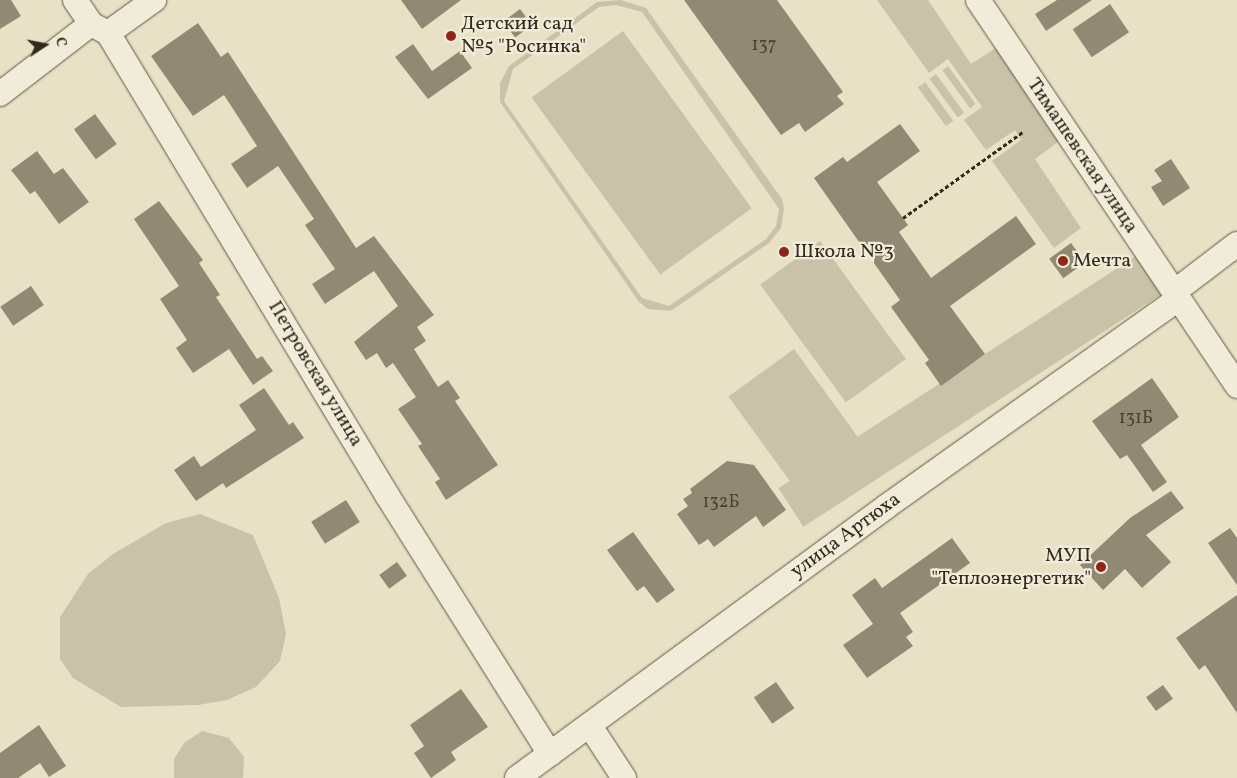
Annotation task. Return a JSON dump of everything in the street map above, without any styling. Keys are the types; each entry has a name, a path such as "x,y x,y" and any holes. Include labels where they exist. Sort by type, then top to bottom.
{"street":[{"name":"Петровская улица","path":"75,0 99,29 387,496 550,754"},
{"path":"0,94 99,29 154,0"},
{"name":"Тимашевская улица","path":"978,0 1237,386"},
{"name":"улица Артюха","path":"517,778 886,506 1176,296 1237,244"},
{"path":"590,726 624,778"}],"path":[{"path":"903,218 1024,130"}],"shaded area":[{"path":"621,0 646,8 782,199 784,209 781,228 769,243 671,311 648,309 639,302 500,102 500,83 509,66 597,2","holes":["616,5 642,12 779,209 776,226 766,239 669,306 642,298 504,101 513,69 599,7"]},
{"path":"877,0 928,0 971,64 999,46 1062,139 1035,159 1081,228 1054,248 992,161 1021,140 1015,130 986,150 964,120 982,107 948,59 929,73"},
{"path":"623,31 752,208 660,275 532,97"},
{"path":"948,66 976,104 970,108 942,70"},
{"path":"936,74 964,113 958,118 930,79"},
{"path":"925,82 953,121 946,126 918,87"},
{"path":"820,241 906,359 846,403 760,284"},
{"path":"1139,254 1164,293 803,527 778,488"},
{"path":"794,349 863,444 797,491 728,397"},
{"path":"200,514 253,535 279,598 286,634 280,661 256,687 227,700 198,705 121,707 73,678 60,659 60,617 88,574 113,554 166,523"},
{"path":"202,731 229,738 244,757 243,778 174,778 174,759 184,743"}],"building":[{"path":"0,0 11,0 21,16 0,29"},
{"path":"401,0 461,0 422,29"},
{"path":"684,0 777,0 843,92 837,96 844,104 805,132 799,123 781,135"},
{"path":"1057,0 1092,0 1046,31 1035,14"},
{"path":"1110,4 1129,32 1092,57 1073,29"},
{"path":"520,9 532,25 515,38 503,22"},
{"path":"198,23 221,57 228,52 356,248 374,236 434,315 417,327 426,341 414,349 438,387 448,380 460,398 455,401 498,465 446,500 435,482 440,479 418,446 422,444 398,409 416,397 393,363 386,368 377,353 366,360 354,342 398,306 374,271 325,304 312,284 335,269 305,225 314,219 278,166 247,188 231,164 257,146 224,95 193,116 151,56"},
{"path":"413,44 432,71 460,51 472,68 428,99 395,57"},
{"path":"95,114 117,144 96,159 74,129"},
{"path":"900,124 920,151 877,182 908,225 899,232 931,278 1016,216 1036,244 950,306 985,354 941,386 925,363 929,360 891,307 900,300 814,178 843,157 847,162"},
{"path":"37,151 54,174 63,168 89,202 59,224 35,191 30,194 11,170"},
{"path":"1171,159 1190,188 1163,206 1151,187 1162,181 1154,170"},
{"path":"159,201 203,260 199,263 220,295 216,297 257,359 262,356 273,371 253,385 229,349 193,373 176,348 187,340 160,299 179,286 134,219"},
{"path":"1071,243 1085,262 1063,278 1049,259"},
{"path":"31,286 44,305 13,326 0,307"},
{"path":"1152,378 1179,417 1141,445 1167,482 1153,492 1127,455 1120,459 1092,421"},
{"path":"264,388 289,425 293,422 304,438 226,488 223,483 196,501 174,470 194,456 201,467 256,430 239,405"},
{"path":"727,461 754,465 786,510 763,527 756,516 714,547 708,539 699,545 677,514 688,506 683,499 692,493 690,489"},
{"path":"1171,491 1184,508 1146,535 1171,562 1142,588 1125,569 1103,590 1080,565 1130,518"},
{"path":"346,500 360,522 325,544 311,522"},
{"path":"1230,528 1237,538 1237,585 1208,543"},
{"path":"633,532 675,590 657,603 644,586 637,591 607,550"},
{"path":"952,538 970,563 900,613 913,632 906,637 913,646 867,678 843,645 873,624 852,595 875,578 882,588"},
{"path":"397,562 407,576 389,589 379,575"},
{"path":"1237,595 1237,713 1205,665 1199,670 1176,638"},
{"path":"776,682 794,708 772,724 754,697"},
{"path":"1163,685 1173,699 1156,711 1146,697"},
{"path":"461,689 488,727 451,752 456,760 431,778 414,753 424,746 410,725"},
{"path":"39,725 66,766 49,777 40,763 18,778 0,778 0,753"}],"place":[{"name":"Детский сад №5 \"Росинка\"","path":"451,36"},
{"name":"Школа №3","path":"784,252"},
{"name":"Мечта","path":"1063,261"},
{"name":"МУП \"Теплоэнергетик\"","path":"1101,567"}]}
